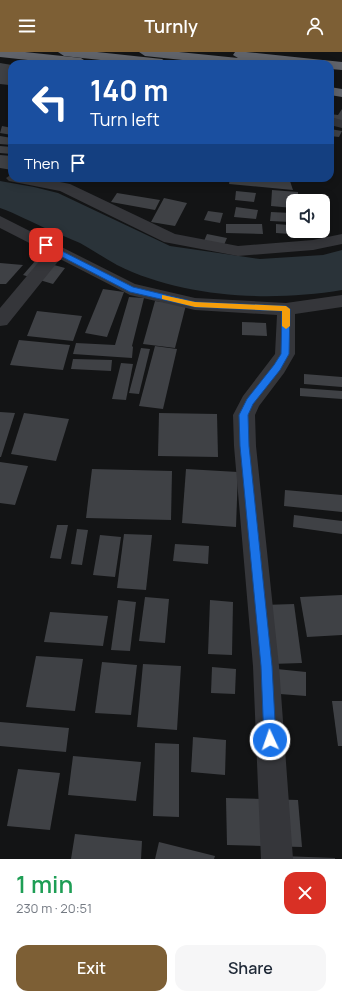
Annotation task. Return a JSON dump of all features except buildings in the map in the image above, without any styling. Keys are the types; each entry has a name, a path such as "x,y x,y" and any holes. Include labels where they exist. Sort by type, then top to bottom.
{"highway":[{"path":"0,52 68,60"},
{"path":"64,52 135,60"},
{"path":"145,52 218,60"},
{"path":"214,52 287,60"}],"street":[{"path":"36,182 64,187 170,238 238,252 313,245 342,239"},
{"path":"0,221 130,289 195,304 286,309 342,301"},
{"path":"0,320 57,251"},
{"path":"276,859 266,666 245,446 244,415 250,402 277,368 285,354 286,309"}],"shaded area":[{"path":"0,181 58,193 170,246 260,259 323,255 342,250 342,290 286,296 257,296 198,291 170,285 117,265 80,243 0,208"}],"slow traffic":[{"path":"165,297 195,304 286,309 286,326"}],"route":[{"path":"46,245 130,289 195,304 286,309 285,354 277,368 250,402 244,415 245,446 266,666 270,740"}]}
